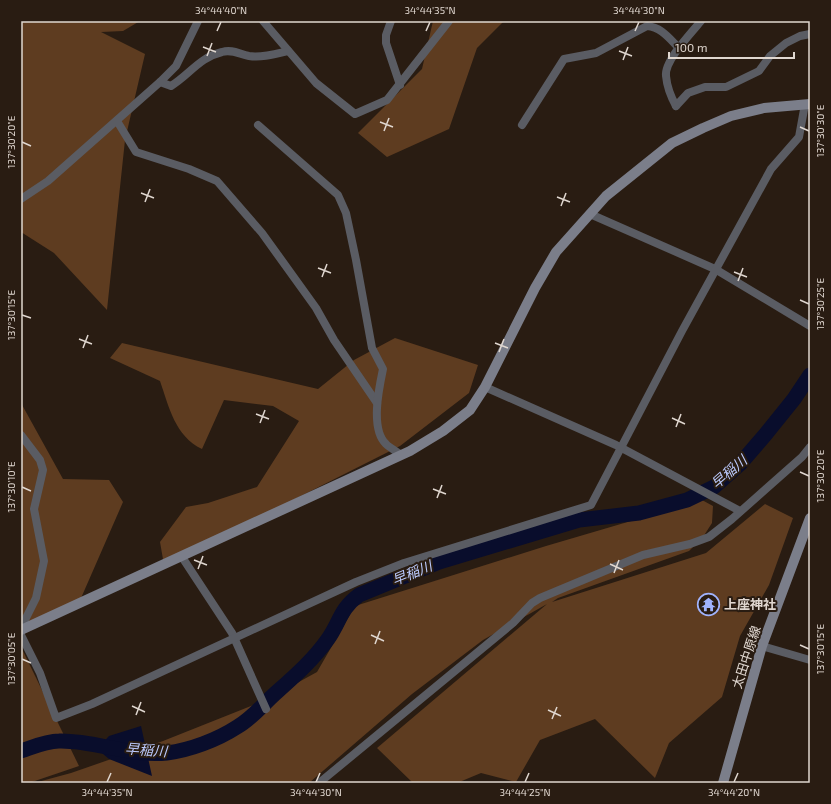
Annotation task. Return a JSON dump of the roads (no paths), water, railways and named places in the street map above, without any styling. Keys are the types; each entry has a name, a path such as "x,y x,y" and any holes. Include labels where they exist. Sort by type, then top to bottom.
{"street":[{"path":"21,199 48,181 117,121 176,66 198,21"},
{"path":"263,21 316,83 355,114 387,100 400,85 436,35 449,21"},
{"path":"391,21 386,35 386,43 400,85"},
{"path":"701,21 678,47 665,74 676,106 688,93 705,87 726,87 759,71 770,56 786,43 800,36 810,34"},
{"path":"522,124 564,59 596,53 647,26 660,30 678,47"},
{"path":"160,82 171,86 202,60 222,52 230,51 248,56 265,56 288,51"},
{"path":"21,629 182,557 410,451 458,420 470,410 485,387 535,288 556,252 606,196 672,143 731,116 764,108 808,104 799,137 771,169 715,269 591,505 404,563 356,582 92,704 56,718 40,673 21,635"},
{"path":"117,121 136,152 189,169 217,182 222,187 262,232 316,308 334,340 377,403"},
{"path":"258,125 338,195 346,213 372,348 383,369 377,403 378,427 385,444 401,454"},
{"path":"590,214 715,269 810,326"},
{"path":"485,387 620,448 740,511"},
{"path":"21,435 40,460 43,470 34,509 44,561 36,598 21,629"},
{"path":"319,783 513,623 532,603 540,598 643,555 690,544 709,537 802,458 810,447"},
{"name":"太田中原線","path":"723,783 762,646 810,518"},
{"path":"182,557 232,633 266,708"},
{"path":"762,646 810,660"}],"water":[{"path":"141,726 152,776 109,759 97,749 109,736"}],"waterway":[{"name":"早稲川","path":"21,751 54,741 72,741 140,753 167,753 194,747 221,736 248,719 317,653 332,633 348,605 359,595 439,562 579,520 639,513 687,500 714,487 740,464 765,435 794,399 810,375"}],"place":[{"name":"上座神社","path":"708,604"}]}
